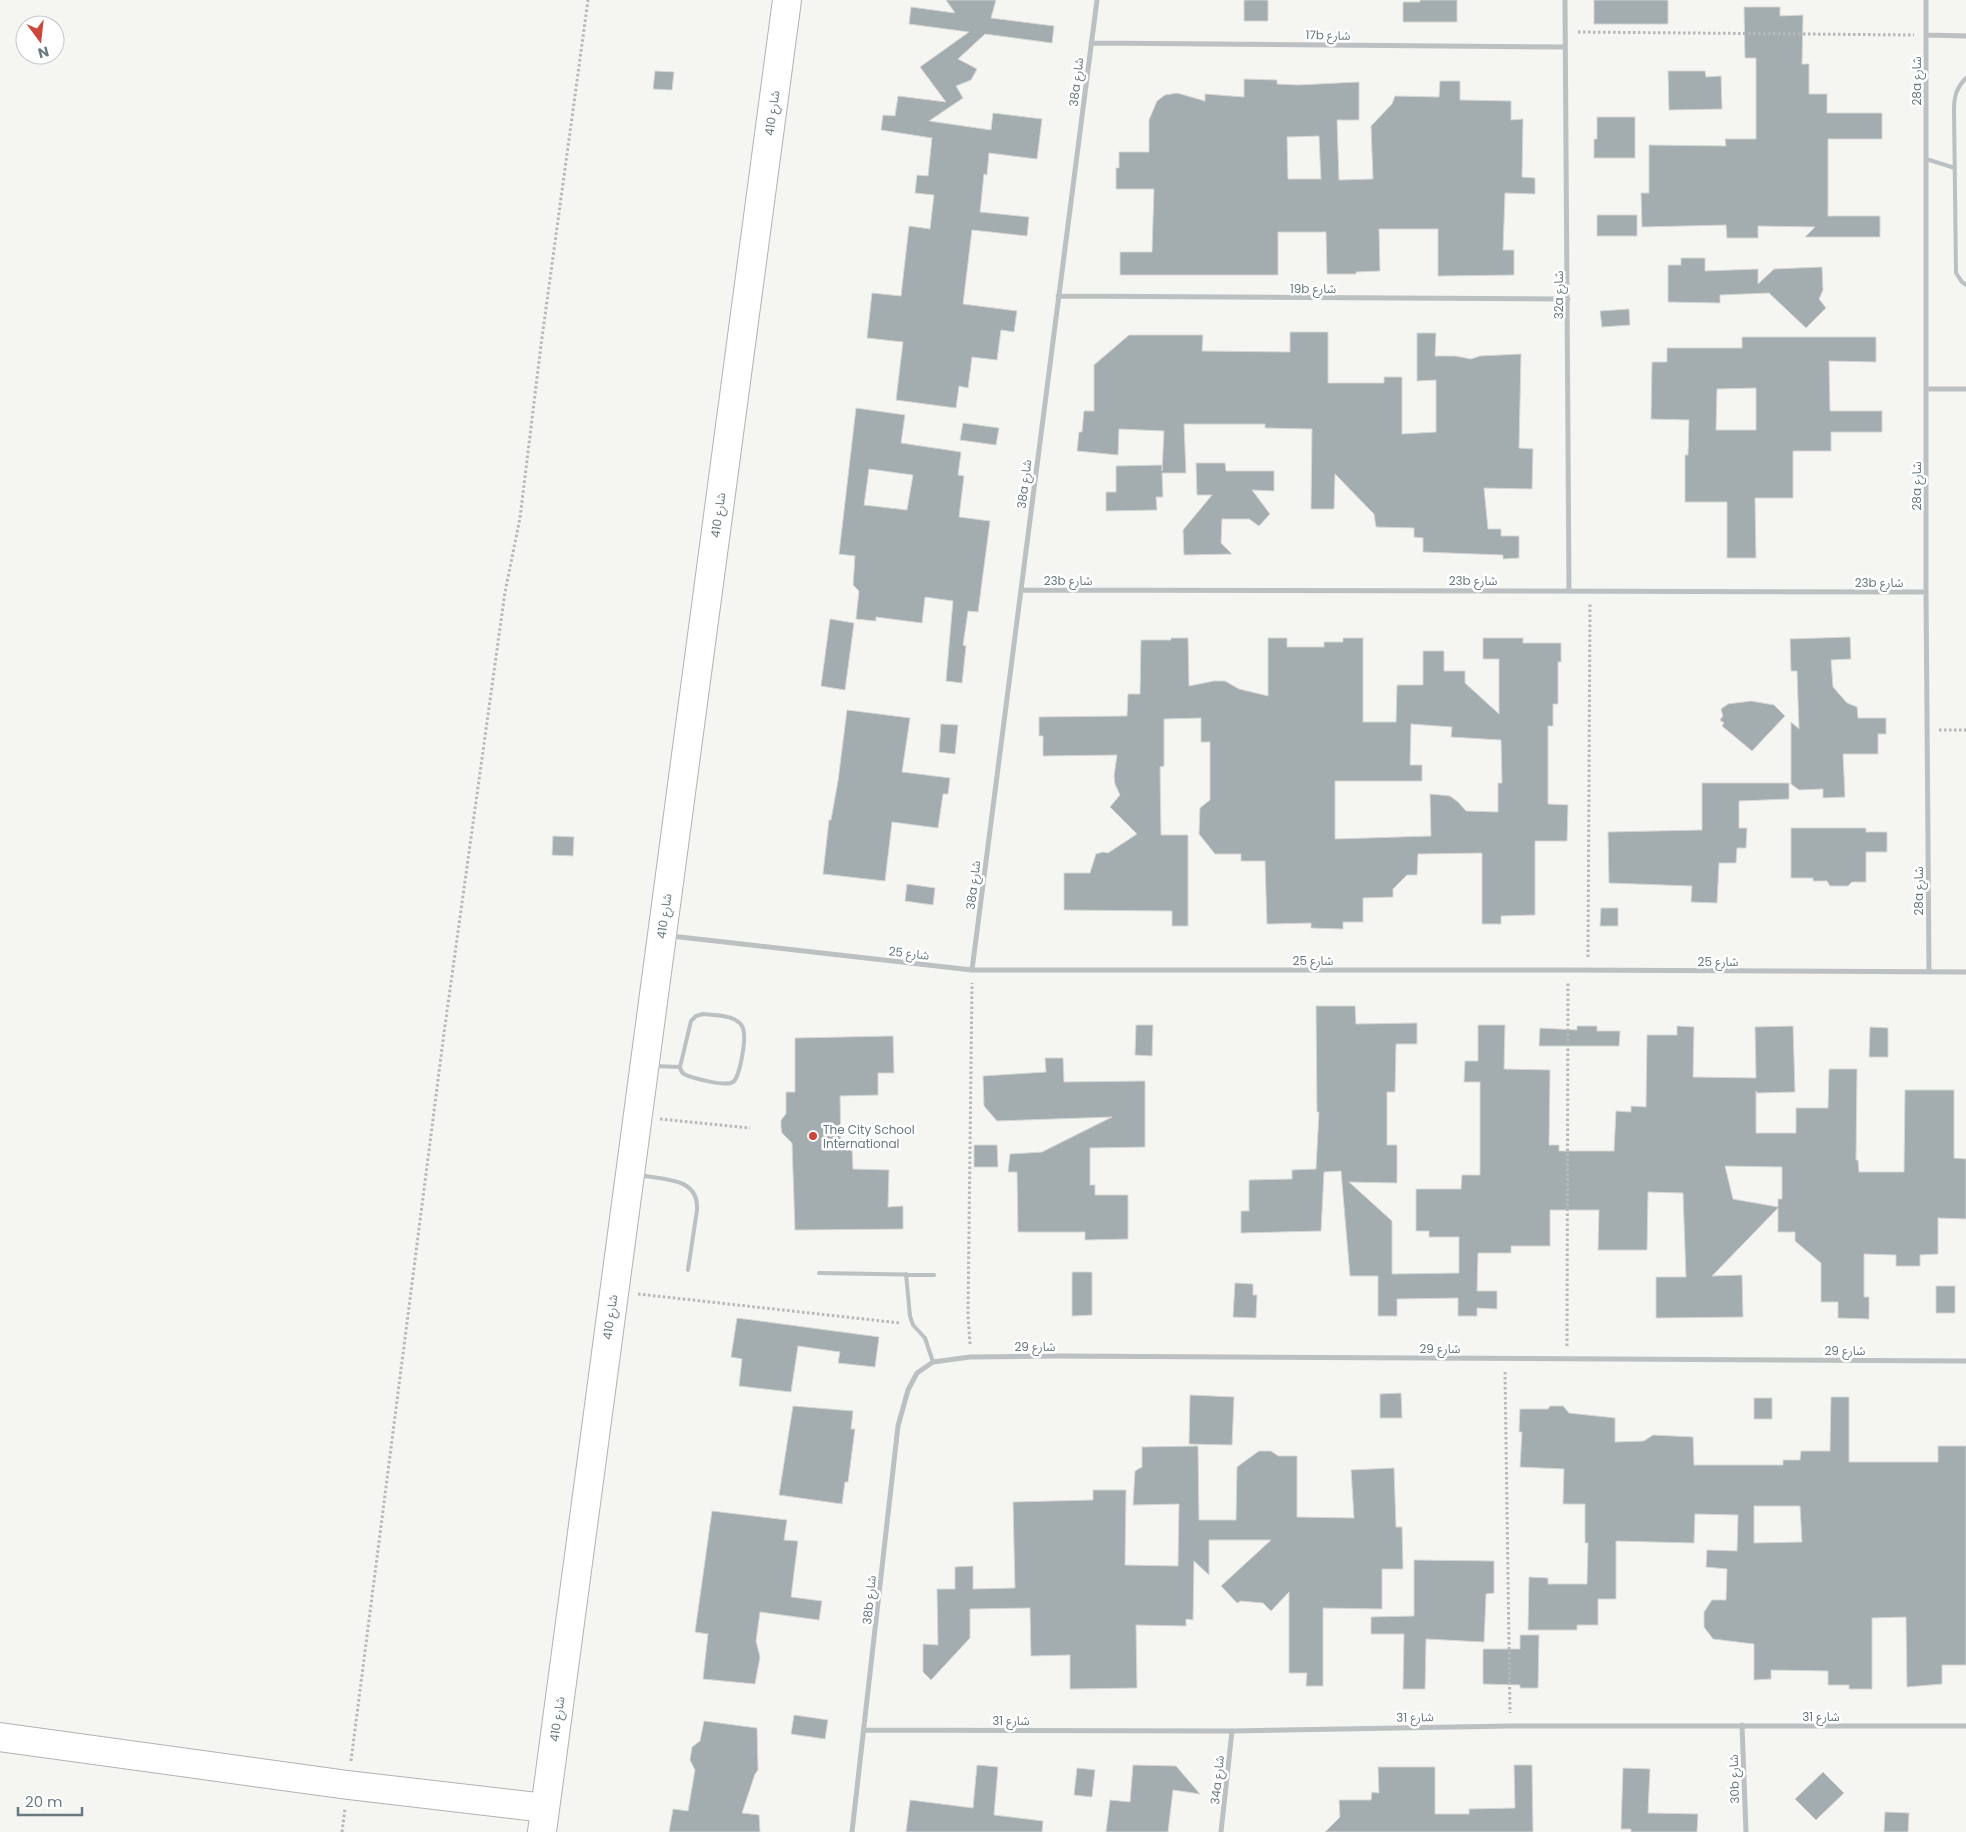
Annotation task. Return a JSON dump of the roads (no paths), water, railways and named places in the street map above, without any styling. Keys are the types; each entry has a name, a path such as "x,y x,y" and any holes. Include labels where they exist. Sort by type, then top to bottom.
{"street":[{"name":"شارع 410","path":"543,1820 787,0"},
{"name":"38a شارع","path":"972,970 1097,0"},
{"name":"32a شارع","path":"1565,0 1570,590"},
{"name":"28a شارع","path":"1926,0 1926,592 1929,972"},
{"path":"1926,35 1966,36"},
{"name":"17b شارع","path":"1091,42 1565,47"},
{"name":"19b شارع","path":"1058,296 1568,299"},
{"path":"1926,389 1966,389"},
{"name":"23b شارع","path":"1021,590 1926,592"},
{"name":"شارع 25","path":"661,935 972,970 1966,972"},
{"name":"شارع 29","path":"917,1373 933,1362 970,1357 1966,1361"},
{"name":"38b شارع","path":"852,1832 898,1426 908,1390 917,1373"},
{"name":"30b شارع","path":"1742,1725 1746,1832"},
{"name":"شارع 31","path":"865,1730 1232,1731 1510,1726 1966,1726"},
{"name":"34a شارع","path":"1222,1832 1232,1731"},
{"path":"0,1737 348,1785 543,1820"}],"lane":[{"path":"1966,78 1954,97 1956,273 1966,286"},
{"path":"1926,159 1955,168"},
{"path":"644,1065 680,1068 686,1075 720,1084 733,1082 737,1077 744,1040 743,1026 738,1021 731,1019 703,1014 696,1016 690,1021 680,1068"},
{"path":"629,1174 679,1182 688,1186 694,1192 697,1210 688,1270"},
{"path":"819,1273 934,1275"},
{"path":"906,1274 908,1307 913,1325 925,1338 933,1362"}],"place":[{"name":"The City School International","path":"813,1136"}]}
